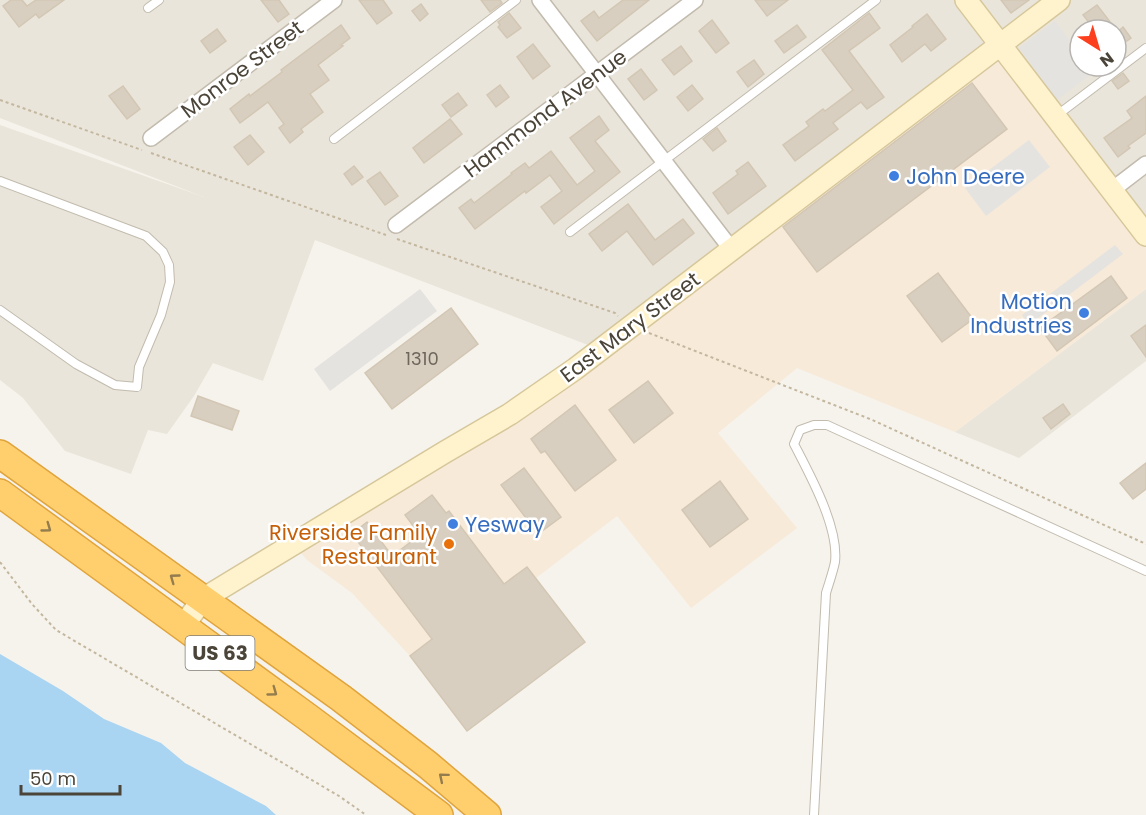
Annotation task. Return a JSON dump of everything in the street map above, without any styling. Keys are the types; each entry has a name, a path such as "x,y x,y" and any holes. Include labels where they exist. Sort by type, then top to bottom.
{"highway":[{"name":"US 63","path":"0,454 341,698 428,765 487,815"},
{"name":"US 63","path":"0,493 439,815"}],"main road":[{"path":"966,0 1146,236"},
{"name":"East Mary Street","path":"183,626 203,599 510,414 575,369 1059,0"}],"street":[{"name":"Monroe Street","path":"151,138 334,0"},
{"path":"540,0 732,250"},
{"name":"Hammond Avenue","path":"396,225 695,0"},
{"path":"1112,190 1146,164"}],"lane":[{"path":"148,8 159,0"},
{"path":"334,139 516,0"},
{"path":"570,232 876,0"},
{"path":"1055,117 1146,48"},
{"path":"0,181 146,236 163,252 169,265 170,282 161,315 139,367 137,387 115,385 76,364 0,310"},
{"path":"814,815 826,593 835,561 833,534 814,482 794,444 800,430 814,425 827,425 1146,571"}],"path":[{"path":"0,100 615,313 632,327 870,419 1146,544"},
{"path":"0,562 32,604 56,630 339,796 366,815"}],"shaded area":[{"path":"0,0 1146,0 1146,235 601,350 315,240 263,381 213,363 194,396 167,434 148,430 131,474 65,451 23,398 0,380 0,125 204,197 0,118"},
{"path":"1055,21 1068,38 1068,78 1086,78 1057,100 1019,48"},
{"path":"1000,45 1146,235 1146,289 955,432 797,368 718,433 797,528 691,608 617,516 536,578 585,642 467,731 410,656 352,593 307,560 293,544 445,452"},
{"path":"1029,140 1050,167 986,216 965,188"},
{"path":"1115,245 1123,254 1029,325 1022,315"},
{"path":"420,289 437,311 330,391 314,369"},
{"path":"1146,289 1146,361 1019,458 955,432"}],"water":[{"path":"0,654 63,691 104,719 161,743 185,763 266,806 276,815 0,815"}],"building":[{"path":"11,0 22,0 27,6 36,0 64,0 39,18 36,14 19,27 3,6"},
{"path":"261,0 279,0 289,14 278,22"},
{"path":"359,0 383,0 392,13 377,24"},
{"path":"481,0 500,0 502,3 490,12"},
{"path":"623,0 649,0 597,41 581,21 594,11 599,18"},
{"path":"755,0 788,0 767,16"},
{"path":"1001,0 1029,0 1011,13"},
{"path":"421,4 428,14 420,21 412,11"},
{"path":"1097,5 1107,18 1085,18 1083,15"},
{"path":"509,13 521,28 507,38 498,27 500,25 498,22"},
{"path":"869,13 880,28 849,51 884,97 867,109 861,102 833,123 838,129 795,161 783,145 809,126 806,122 853,90 822,50"},
{"path":"927,14 946,39 931,51 925,44 902,62 890,45"},
{"path":"712,20 729,43 716,53 699,31"},
{"path":"341,25 350,38 318,65 329,80 310,94 323,112 301,129 303,132 290,143 279,128 284,124 268,102 240,123 230,109 282,72 281,70"},
{"path":"797,25 806,37 784,53 775,41"},
{"path":"217,29 226,41 210,53 201,41"},
{"path":"533,44 550,66 533,79 517,57"},
{"path":"681,46 692,61 674,75 662,60"},
{"path":"754,60 764,74 748,87 737,72"},
{"path":"641,69 657,90 644,100 628,79"},
{"path":"1116,78 1127,78 1129,81 1118,89 1112,81"},
{"name":"John Deere","path":"972,83 1007,129 817,272 783,227"},
{"path":"500,85 509,97 496,107 487,95"},
{"path":"692,85 703,99 688,111 677,97"},
{"path":"123,86 140,109 127,119 109,96"},
{"path":"458,93 467,105 451,117 442,105"},
{"path":"1146,96 1146,133 1128,146 1130,148 1118,157 1104,138 1132,118 1127,111"},
{"path":"599,116 609,130 595,141 620,172 554,224 541,207 562,191 550,175 475,229 459,208 471,199 474,203 525,163 529,168 551,151 577,185 595,171 570,138"},
{"path":"450,119 462,134 424,163 413,148"},
{"path":"717,128 726,141 713,151 703,139"},
{"path":"250,135 264,152 248,165 234,147"},
{"path":"748,162 766,186 728,214 713,193 738,174 736,171"},
{"path":"354,166 363,177 352,185 344,174"},
{"path":"380,172 398,196 385,205 367,181"},
{"path":"628,204 655,240 683,219 694,233 653,265 627,231 602,251 589,234"},
{"path":"938,273 973,319 942,342 907,296"},
{"name":"Motion Industries","path":"1111,276 1127,298 1057,351 1040,328"},
{"path":"451,308 478,344 392,409 365,373"},
{"path":"1146,325 1146,357 1131,336"},
{"path":"648,381 673,413 634,443 609,410"},
{"path":"198,396 239,411 232,430 191,416"},
{"path":"1063,404 1070,414 1051,429 1043,418"},
{"path":"575,405 616,460 575,491 545,451 541,453 531,439"},
{"path":"1146,463 1146,489 1133,499 1120,483"},
{"path":"524,468 561,517 538,534 501,485"},
{"path":"720,481 748,519 710,547 682,510"},
{"path":"432,495 446,513 449,511 504,584 527,567 585,642 467,731 410,656 432,639 352,534 367,522 392,556 420,535 405,515"}],"place":[{"name":"John Deere","path":"894,176"},
{"name":"Motion Industries","path":"1084,313"},
{"name":"Yesway","path":"453,524"},
{"name":"Riverside Family Restaurant","path":"449,544"}]}
